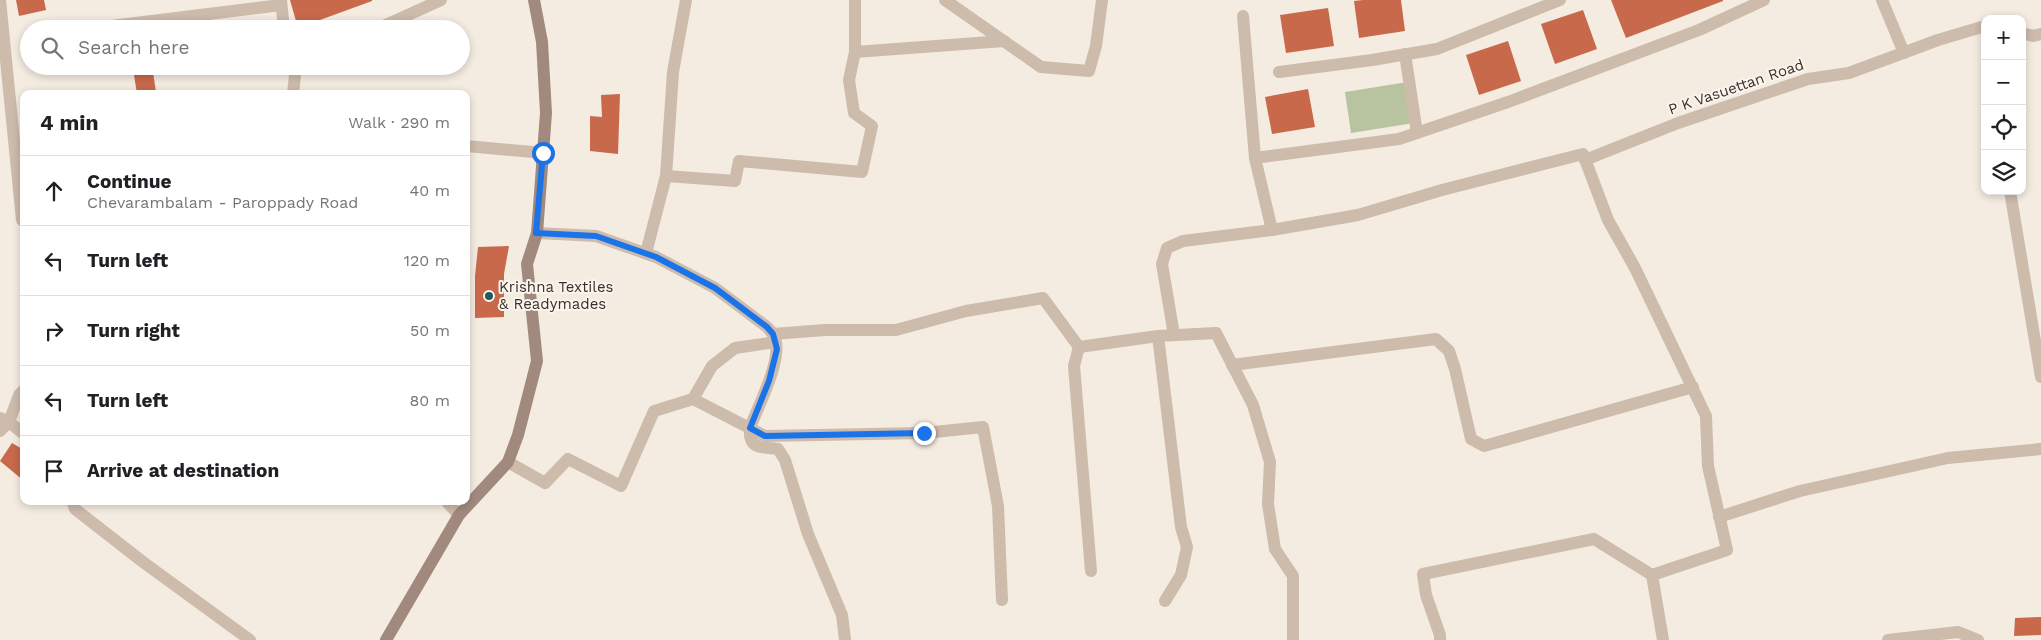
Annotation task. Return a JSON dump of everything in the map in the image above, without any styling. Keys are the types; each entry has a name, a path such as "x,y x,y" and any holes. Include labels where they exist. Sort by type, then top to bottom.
{"main road":[{"path":"470,503 508,462 518,435 537,360 527,264 536,233 546,113 542,42 534,0"},
{"path":"386,640 459,515 468,505"}],"street":[{"path":"0,0 5,103 20,206"},
{"path":"396,20 440,0"},
{"path":"646,253 666,176 673,72 686,0"},
{"path":"666,176 735,181 739,161 862,172 872,126 854,113 849,80 855,52 855,0"},
{"path":"945,0 1042,67 1089,71 1096,46 1102,0"},
{"path":"1279,72 1437,49 1560,0"},
{"path":"1255,158 1399,139 1508,102 1690,34 1764,0"},
{"path":"1882,0 1904,53"},
{"path":"155,20 281,3 283,20"},
{"path":"1243,16 1255,158 1272,230"},
{"name":"P K Vasuettan Road","path":"1585,160 1678,123 1808,78 1849,73 1981,27"},
{"path":"2026,35 2033,36 2041,34"},
{"path":"855,52 1004,41"},
{"path":"1405,54 1417,133"},
{"path":"293,90 295,75"},
{"path":"470,146 543,153"},
{"path":"1174,335 1162,264 1167,248 1183,240 1272,230 1358,215 1442,190 1583,154 1608,220 1635,268 1706,416 1708,466 1727,550 1652,575"},
{"path":"2011,195 2041,377"},
{"path":"536,233 596,236 646,253 715,288 767,327 774,338 777,349 769,381 750,428 750,436 754,444 759,448 778,449 785,460 808,534 842,615 845,640"},
{"path":"508,462 545,483 568,459 621,486 654,411 693,399 712,366 735,348 774,338 825,330 896,330 966,311 1043,298 1079,347"},
{"path":"1079,347 1158,336 1216,334 1253,406 1270,462 1268,504 1276,549 1293,576 1293,640"},
{"path":"1158,336 1181,527 1187,547 1181,575 1165,601"},
{"path":"1232,365 1436,339 1449,351 1471,438 1484,446 1693,387"},
{"path":"1079,347 1074,366 1091,571"},
{"path":"0,431 20,394"},
{"path":"693,399 765,436 924,433 983,427 998,506 1002,600"},
{"path":"5,420 20,431"},
{"path":"1720,517 1800,491 1948,458 2041,449"},
{"path":"74,505 143,562 250,640"},
{"path":"450,505 459,515"},
{"path":"1440,640 1426,595 1423,574 1594,540 1652,575 1663,640"},
{"path":"1888,640 1958,632 1978,640"}],"green space":[{"path":"1414,81 1420,122 1351,133 1345,92"}],"building":[{"path":"16,0 44,0 46,10 19,16"},
{"path":"290,0 372,0 320,20 296,20"},
{"path":"1401,0 1405,31 1359,38 1354,1"},
{"path":"1611,0 1723,0 1723,1 1626,38"},
{"path":"1328,8 1334,46 1286,53 1280,15"},
{"path":"1583,10 1597,49 1555,64 1541,24"},
{"path":"1508,41 1521,81 1479,95 1466,55"},
{"path":"134,75 153,75 156,90 136,90"},
{"path":"1308,89 1315,127 1272,134 1265,97"},
{"path":"620,94 618,154 590,151 590,116 602,117 601,95"},
{"name":"Krishna Textiles & Readymades","path":"509,246 504,274 504,317 475,318 475,276 478,247"},
{"path":"12,443 20,448 20,478 0,461"},
{"path":"2041,617 2041,635 2014,636 2015,618"}],"place":[{"name":"Krishna Textiles & Readymades","path":"489,296"}],"route":[{"path":"543,153 536,233 596,236 656,257 715,288 767,327 773,334 777,349 769,381 750,428 765,436 924,433"}]}
